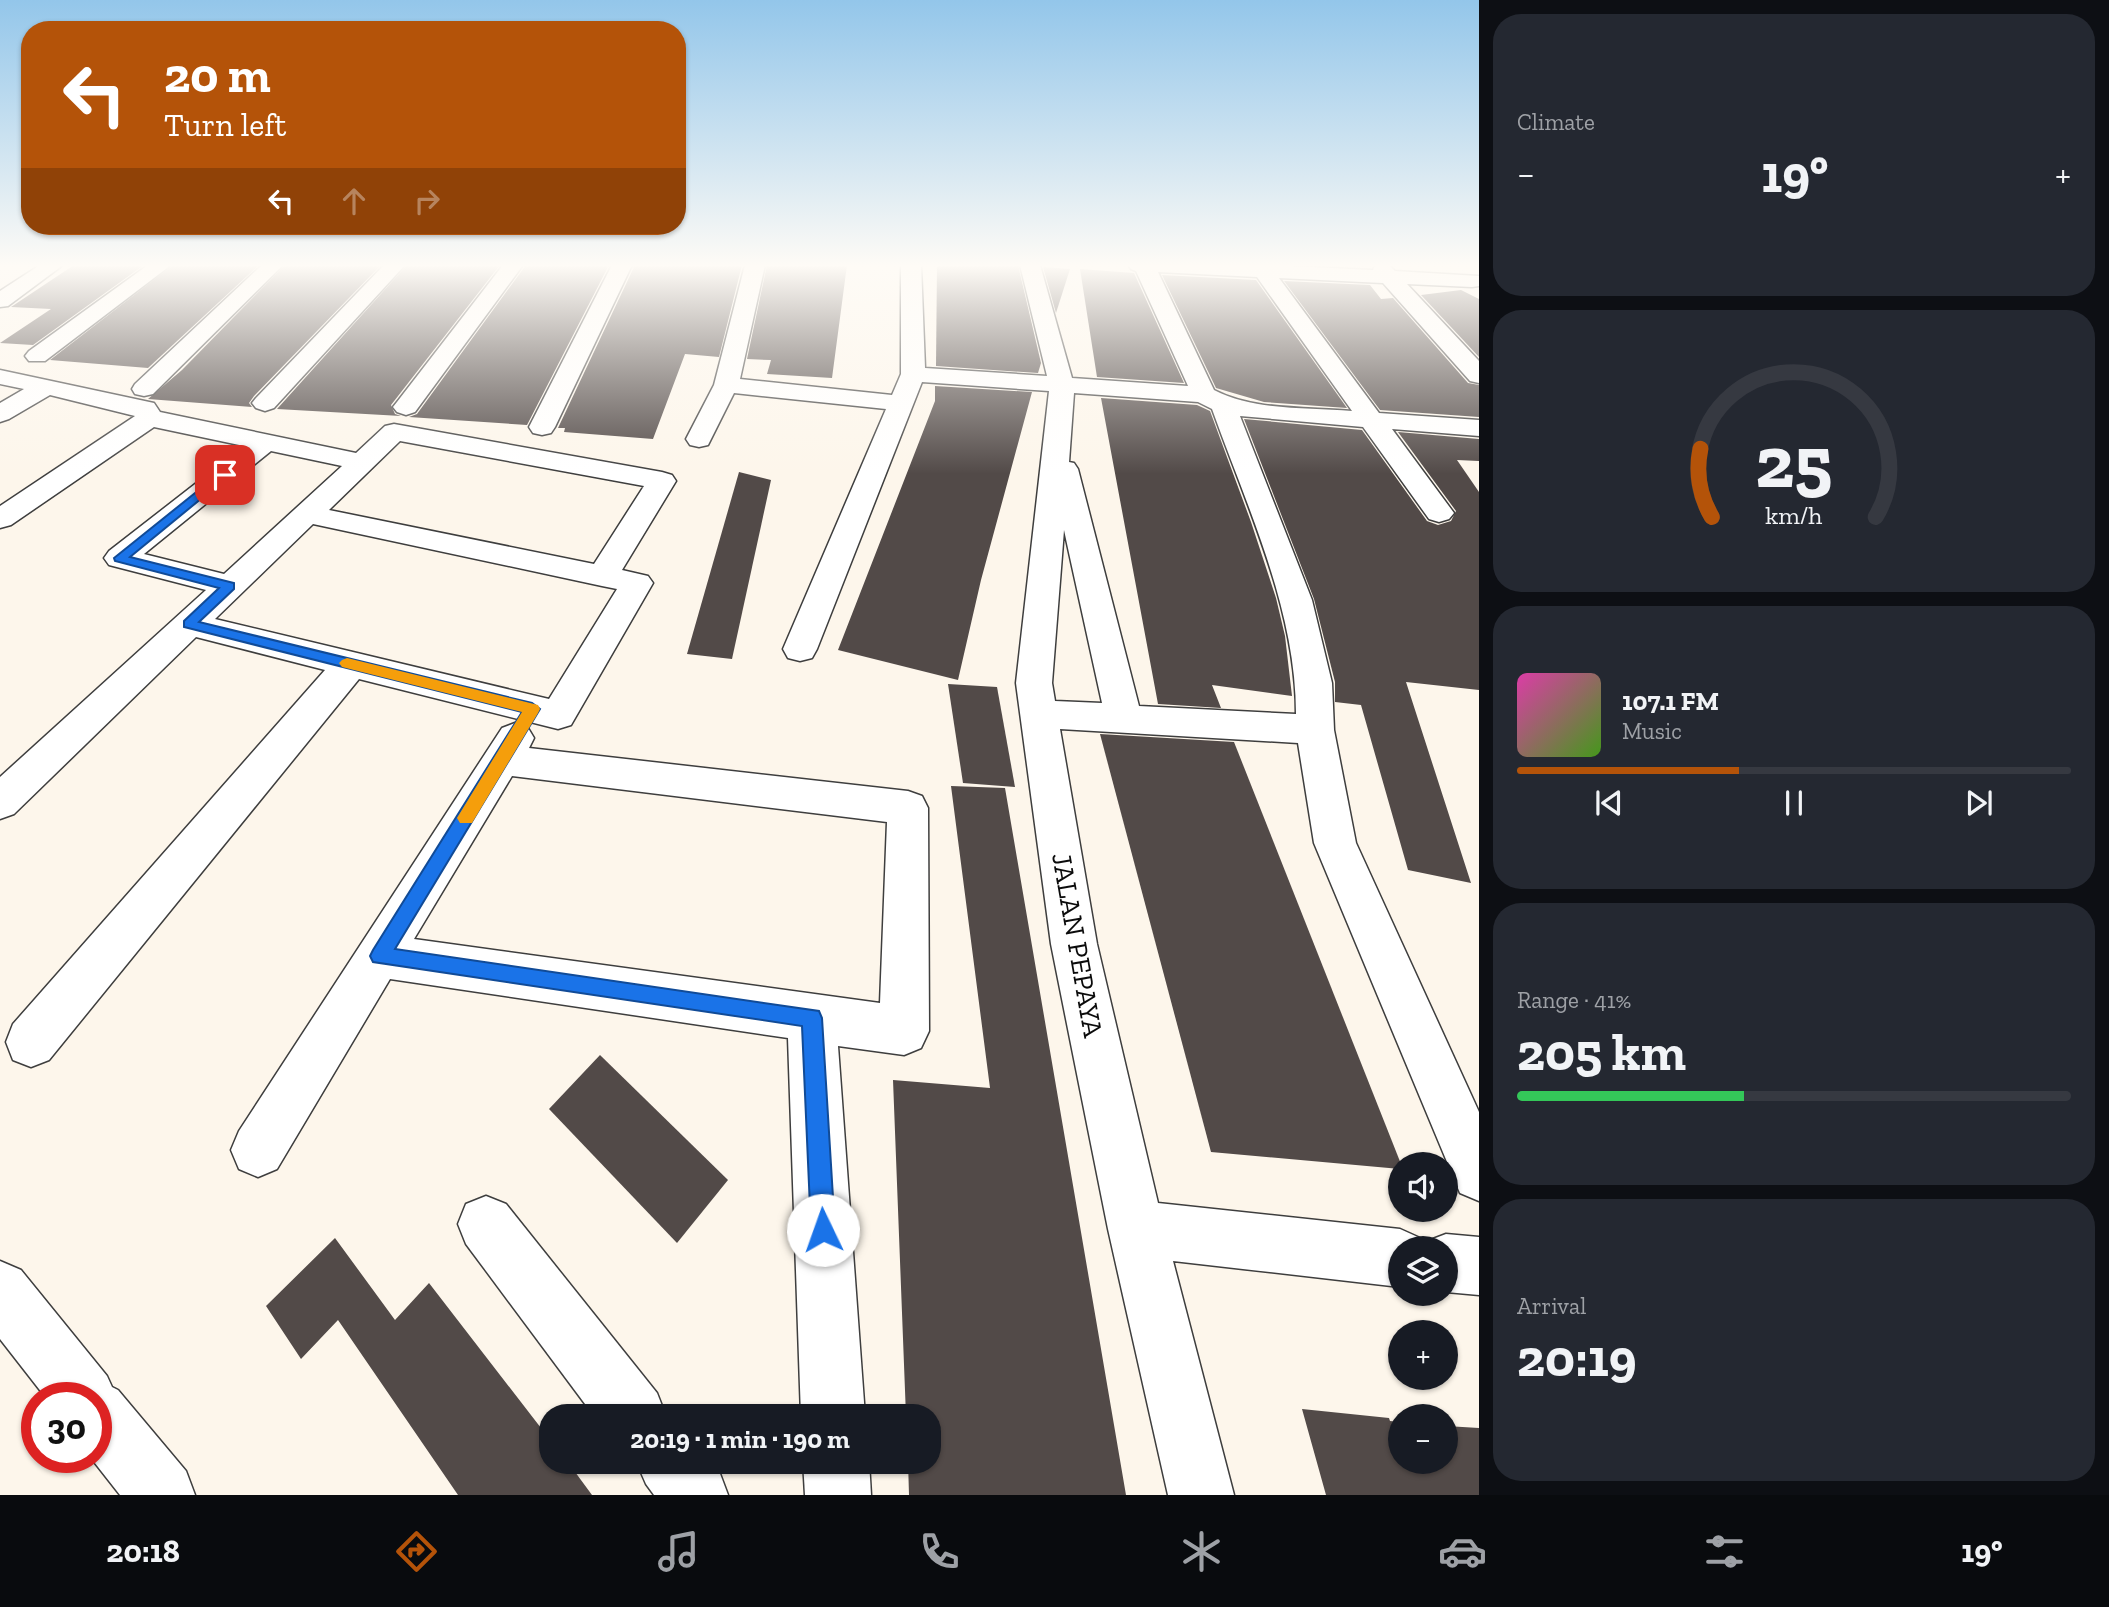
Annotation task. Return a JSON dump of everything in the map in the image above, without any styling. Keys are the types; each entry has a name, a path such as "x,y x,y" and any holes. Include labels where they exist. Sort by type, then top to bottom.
{"street":[{"path":"37,356 66,335"},
{"path":"144,389 200,335"},
{"path":"265,403 329,335"},
{"path":"406,407 460,335"},
{"path":"542,427 588,335"},
{"path":"699,439 726,385 738,335"},
{"path":"800,649 913,374 912,335"},
{"path":"1048,335 1062,386"},
{"path":"1180,335 1213,400 1296,600 1314,683 1315,730 1335,843 1479,1174"},
{"path":"1309,335 1438,513"},
{"path":"1441,335 1479,376"},
{"path":"913,374 1213,400 1252,411 1479,428"},
{"path":"0,377 145,408 149,418"},
{"path":"726,385 899,403"},
{"name":"JALAN PEPAYA","path":"1062,386 1034,683 1041,714 1074,944 1136,1229 1200,1495"},
{"path":"0,414 46,387"},
{"path":"0,519 149,418 362,462"},
{"path":"0,802 394,432 662,481 602,576"},
{"path":"1057,440 1124,719"},
{"path":"229,586 120,558 266,442"},
{"path":"188,624 558,715 636,583 306,514"},
{"path":"31,1042 351,664"},
{"path":"258,1150 503,760 532,709"},
{"path":"1041,714 1315,730"},
{"path":"380,956 904,1031 908,808 503,760"},
{"path":"812,1018 832,1404"},
{"path":"486,1224 625,1404"},
{"path":"1136,1229 1388,1257"},
{"path":"1458,1263 1479,1266"},
{"path":"0,1291 72,1382"},
{"path":"112,1432 162,1495"},
{"path":"679,1474 695,1495"},
{"path":"837,1474 838,1495"}],"building":[{"path":"12,335 47,335 33,345 0,343"},
{"path":"83,335 184,335 148,368 50,360"},
{"path":"217,335 313,335 254,396 249,403 252,407 148,399"},
{"path":"344,335 446,335 391,405 395,414 401,416 277,409"},
{"path":"475,335 573,335 527,425 409,417 417,414"},
{"path":"602,335 725,335 719,357 685,354 653,439 564,432 565,428 558,428"},
{"path":"752,335 838,335 832,378 767,374 771,360 747,359"},
{"path":"936,335 1034,335 1041,363 1038,373 936,366"},
{"path":"1090,335 1162,335 1184,383 1097,377"},
{"path":"1191,335 1295,335 1347,408 1264,402 1216,388"},
{"path":"1324,335 1425,335 1468,383 1479,385 1479,417 1380,410"},
{"path":"1458,335 1479,335 1479,357"},
{"path":"935,386 1032,392 981,580 958,680 838,650 935,401"},
{"path":"1101,398 1197,405 1210,411 1276,598 1285,636 1292,696 1212,685 1221,708 1158,704"},
{"path":"1244,419 1362,430 1427,521 1438,525 1451,521 1456,511 1398,432 1479,439 1479,461 1457,460 1479,492 1479,690 1406,682 1471,883 1408,870 1361,705 1335,702 1335,682 1314,599"},
{"path":"739,472 771,480 732,659 687,654"},
{"path":"948,684 997,687 1015,787 963,783"},
{"path":"1100,734 1234,742 1396,1152 1388,1152 1388,1168 1211,1152"},
{"path":"951,786 1005,788 1126,1495 909,1495 908,1474 941,1474 941,1404 906,1404 893,1080 990,1088"},
{"path":"600,1055 728,1180 677,1243 549,1109"},
{"path":"335,1238 395,1320 429,1283 539,1425 539,1474 577,1474 592,1495 458,1495 338,1320 301,1359 266,1306"},
{"path":"1302,1409 1388,1418 1388,1474 1458,1474 1458,1427 1479,1428 1479,1495 1326,1495"}],"slow traffic":[{"path":"347,663 532,709 466,818"}],"route":[{"path":"225,475 120,558 229,586 188,624 532,709 380,956 812,1018 823,1230"}]}
